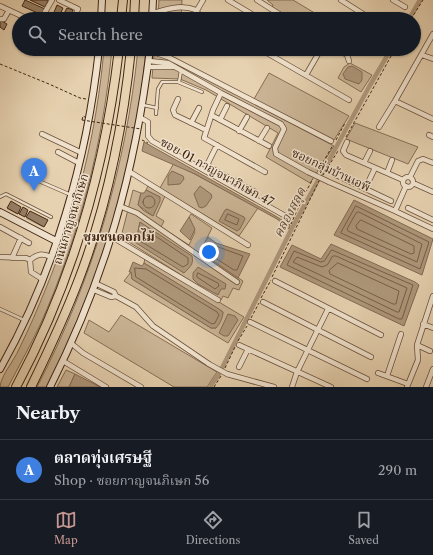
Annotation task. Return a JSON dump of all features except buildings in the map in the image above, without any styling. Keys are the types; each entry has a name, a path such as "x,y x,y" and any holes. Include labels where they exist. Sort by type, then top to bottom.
{"highway":[{"path":"122,12 123,0"},
{"path":"134,12 135,0"},
{"name":"ถนนกาญจนาภิเษก","path":"16,387 65,281 89,210 109,120 118,56"},
{"name":"ถนนกาญจนาภิเษก","path":"31,387 67,309 95,233 107,190 121,122 130,56"}],"main road":[{"path":"101,12 102,0"},
{"path":"152,12 153,0"},
{"path":"0,370 25,320 42,279 71,195 82,153 92,100 97,56"},
{"path":"50,387 72,344 96,287 122,207 141,118 149,56"},
{"path":"0,212 56,241"}],"street":[{"path":"45,12 52,0"},
{"path":"59,0 78,9 77,12"},
{"path":"162,12 178,6 187,6 196,10 203,0"},
{"path":"228,0 248,12"},
{"path":"257,0 276,12"},
{"path":"341,0 361,12"},
{"path":"393,0 405,7"},
{"path":"0,6 13,12"},
{"path":"0,19 4,19 9,10"},
{"path":"379,127 433,34"},
{"path":"422,55 433,59"},
{"path":"168,56 331,141"},
{"path":"272,56 349,100"},
{"path":"306,75 317,56"},
{"path":"347,56 349,61"},
{"name":"ซอยกลุ่มบ้านเอพี","path":"148,64 168,63 172,67 282,125 284,130 275,148 276,154 308,172 395,210 433,229"},
{"path":"221,93 213,110 213,116 204,138 265,172"},
{"path":"178,99 173,112 206,130"},
{"path":"395,101 433,118"},
{"path":"220,120 227,106"},
{"path":"191,123 199,108"},
{"path":"213,116 269,146"},
{"path":"239,131 247,117"},
{"path":"141,118 148,122 148,136 152,140 288,218"},
{"path":"259,141 267,128"},
{"path":"42,134 82,153"},
{"path":"345,141 343,153 403,180 406,186"},
{"path":"217,145 208,163 208,167 255,192"},
{"path":"364,163 370,151"},
{"path":"58,152 79,163"},
{"path":"403,180 406,177 410,177 418,161 423,159 433,163"},
{"path":"386,173 392,160"},
{"path":"365,189 375,168"},
{"path":"130,172 248,245"},
{"path":"334,174 391,201"},
{"path":"410,177 413,183 433,192"},
{"path":"406,186 410,186 413,183"},
{"path":"395,210 406,186"},
{"path":"122,207 137,213 237,282"},
{"path":"408,208 433,220"},
{"path":"0,227 29,243"},
{"path":"112,237 218,300"},
{"path":"12,258 21,238"},
{"path":"42,279 31,272 30,260 35,255 40,254 51,256"},
{"path":"0,257 26,258 30,260"},
{"path":"274,281 381,335"},
{"path":"96,287 114,292 116,296 136,307 153,326 209,364 228,374 274,387"},
{"path":"378,372 408,386 418,360 417,345 423,324 432,305 433,296"},
{"path":"262,302 372,357"},
{"path":"292,387 297,372 328,309"},
{"path":"250,322 307,352 367,379"},
{"path":"423,324 433,328"},
{"path":"387,376 401,334"},
{"path":"72,344 83,353 141,387"},
{"path":"239,345 330,387"},
{"path":"417,345 430,351"},
{"path":"239,367 248,349"},
{"path":"64,361 106,387"},
{"path":"426,387 433,369"}],"lane":[{"path":"179,82 181,71"},
{"path":"156,114 160,85 168,81 179,82 202,92"},
{"path":"143,105 157,108"},
{"path":"25,175 71,195"},
{"path":"0,197 6,194 51,217"},
{"path":"0,309 25,320"}],"path":[{"path":"415,12 423,0"},
{"path":"345,141 391,56"},
{"path":"0,64 80,98 92,100"},
{"path":"82,120 141,129"},
{"name":"ซอย 01 กาญจนาภิเษก 47","path":"283,220 292,224 304,195 345,123"},
{"name":"ซอย 01 กาญจนาภิเษก 47","path":"137,138 150,144"},
{"path":"225,369 280,263 319,182 341,147"},
{"path":"214,387 221,376"}],"shaded area":[{"path":"159,0 182,0 181,12 158,12"},
{"path":"267,0 293,0 313,12 279,12 272,8 273,5"},
{"path":"103,56 111,56 96,155 78,224 54,292 40,325 8,387 0,387 5,373 17,354 37,311 67,230 84,171 91,140"},
{"path":"137,56 145,56 130,161 108,243 81,314 48,387 37,387 57,347 74,306 104,223 125,137"},
{"path":"154,56 166,57 334,146 310,183 266,157 278,133 206,90 180,79 152,78"},
{"path":"350,63 372,75 361,92 338,78 344,67"},
{"path":"269,73 349,116 334,140 254,99"},
{"path":"355,123 418,147 408,164 346,139"},
{"path":"174,163 258,208 239,236 160,188"},
{"path":"148,186 165,196 156,216 164,221 161,227 189,245 195,232 189,217 191,214 212,228 200,252 243,281 239,290 233,288 228,298 223,296 221,300 121,237 133,190 141,193 138,205 144,211 153,216 160,197 146,190","holes":["140,222 184,273 137,237"]},
{"path":"145,258 244,317 228,343 124,281 131,272 132,279 211,328 216,328 223,312 144,263"},
{"path":"121,315 217,372 207,387 174,387 84,333 89,320 109,332"},
{"path":"66,370 75,374 69,387 57,387"}],"water":[{"path":"352,66 362,72 362,80 359,84 345,79 343,74 348,67"},
{"path":"144,142 272,214 290,225 289,229 277,219 195,174 142,151"},
{"path":"172,171 183,176 184,179 180,184 168,185 168,176"},
{"path":"200,186 211,194 212,197 206,206 202,208 199,207 194,194"},
{"path":"146,190 160,197 160,201 153,216 138,205 141,193 144,193"},
{"path":"354,200 433,239 422,275 334,235"},
{"path":"227,209 244,217 245,219 240,229 237,231 219,221"},
{"path":"189,217 195,229 190,240 180,231"},
{"path":"140,222 192,256 192,263 184,273 133,241 133,236 137,237"},
{"path":"208,237 216,243 250,254 238,278 200,252"},
{"path":"331,244 419,285 404,326 280,267 292,245 321,259"},
{"path":"133,262 142,266 144,263 223,312 222,318 216,328 211,328 132,279 131,272 129,272"},
{"path":"198,267 226,284 225,289 221,289 218,295 198,284 193,279 193,273"},
{"path":"228,314 235,316 238,320 228,336 224,336 219,333"},
{"path":"75,374 100,387 69,387"}],"waterway":[{"name":"คลองสลุด","path":"413,12 420,0"},
{"name":"คลองสลุด","path":"210,387 219,374 292,228 387,56"}],"place":[{"name":"ตลาดทุ่งเศรษฐี","path":"34,191"}],"district":[{"name":"ชุมชนดอกไม้","path":"119,236"}]}
